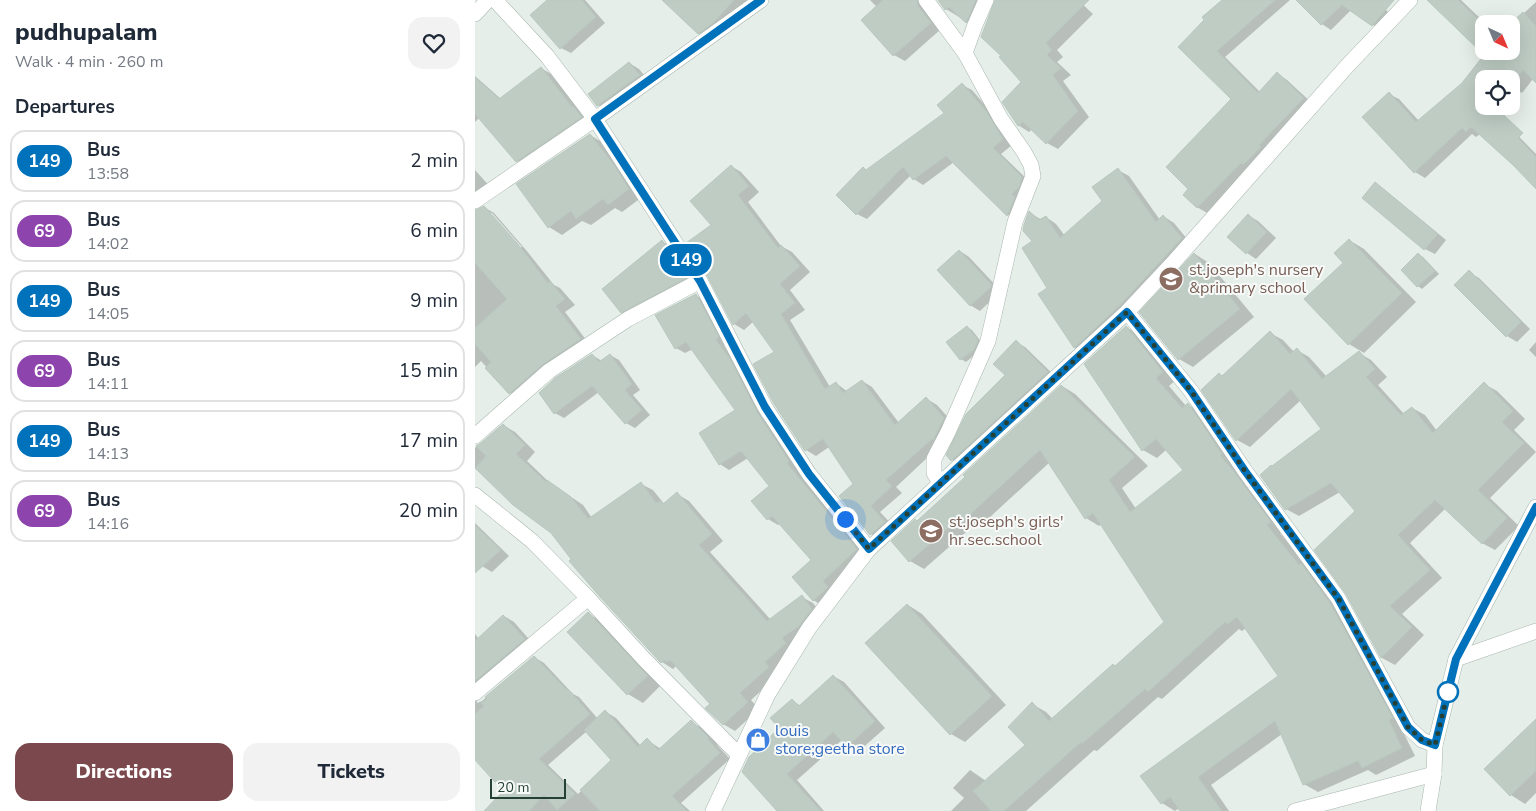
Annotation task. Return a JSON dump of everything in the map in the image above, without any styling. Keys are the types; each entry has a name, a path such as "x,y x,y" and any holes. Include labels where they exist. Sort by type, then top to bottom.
{"street":[{"path":"475,14 488,0"},
{"path":"495,0 547,56 595,119 700,281 765,407 809,474 869,549"},
{"path":"475,201 595,119 761,0"},
{"path":"926,0 965,54 1001,119 1024,152 1031,166 1033,176 1015,222 988,341 934,459 934,473 940,482"},
{"path":"965,54 986,0"},
{"path":"713,811 768,694 809,628 869,549 1127,312 1407,1"},
{"path":"475,436 549,371 628,320 700,281"},
{"path":"1127,312 1191,391 1245,471 1338,598 1408,727 1422,740 1435,745"},
{"path":"475,495 532,542 739,755"},
{"path":"1428,811 1434,774 1435,745 1456,659 1536,507"},
{"path":"475,693 588,598"},
{"path":"1456,659 1536,631"},
{"path":"1295,811 1434,774"}],"building":[{"path":"547,0 582,0 596,17 560,49 530,15"},
{"path":"662,0 734,0 714,22 698,34"},
{"path":"883,0 917,0 918,6 931,23 893,56 861,20"},
{"path":"938,0 976,0 966,23 949,7 945,10"},
{"path":"995,0 1089,0 1046,43 1052,50 1047,55 1061,68 1053,75 1078,111 1046,144 1023,122 1018,126 1002,102 1021,82 999,57 1001,56 981,37"},
{"path":"1222,0 1275,0 1217,51 1258,93 1277,72 1304,98 1259,145 1261,147 1243,165 1241,163 1197,208 1183,195 1188,189 1166,167 1231,99 1178,47 1204,20 1202,17"},
{"path":"1296,0 1394,0 1372,26 1342,5 1321,25"},
{"path":"1427,0 1458,0 1475,16 1475,46"},
{"path":"1523,12 1536,26 1536,83 1523,70 1520,74 1520,70 1475,70 1475,115 1504,115 1523,133 1518,138 1536,157 1536,189 1471,127 1466,132 1462,128 1414,173 1362,117 1389,92 1416,122 1462,83 1480,60 1520,60 1520,15"},
{"path":"629,62 640,75 597,106 588,94"},
{"path":"541,67 582,117 516,162 475,114 475,77 499,99"},
{"path":"962,83 986,111 1003,139 993,148 1022,177 1019,187 1012,194 1015,197 1007,216 946,156 913,180 903,167 856,215 836,195 863,167 866,170 944,113 937,105"},
{"path":"590,134 614,165 629,189 608,205 603,199 576,219 571,211 548,228 516,184"},
{"path":"731,165 749,186 738,195 778,248 781,245 800,266 780,284 795,303 781,314 825,389 836,382 843,393 862,380 895,425 926,397 944,418 933,440 886,480 892,486 871,506 885,522 870,535 839,496 853,484 823,439 805,451 773,402 753,364 774,352 746,313 733,325 708,277 686,243 711,225 690,201"},
{"path":"1118,168 1156,222 1163,215 1182,238 1120,305 1074,348 1038,294 1047,288 1022,248 1032,241 1023,231 1024,225 1029,211 1039,220 1046,216 1060,238 1102,201 1092,187"},
{"path":"1375,182 1438,234 1424,250 1362,198"},
{"path":"484,206 517,243 548,283 550,281 565,299 556,306 581,339 543,364 509,394 485,368 491,362 475,344 475,328 507,299 475,263 475,210"},
{"path":"1248,214 1267,232 1246,254 1227,237"},
{"path":"1349,239 1402,293 1348,345 1304,299 1343,263 1334,253"},
{"path":"662,240 687,278 621,313 602,289"},
{"path":"959,250 991,284 991,287 970,306 937,270"},
{"path":"1194,253 1240,309 1178,360 1139,312"},
{"path":"1418,253 1435,271 1417,287 1401,270"},
{"path":"1469,270 1521,322 1506,337 1454,285"},
{"path":"696,294 719,337 716,340 730,359 757,412 789,461 787,463 857,549 823,581 828,587 813,601 792,577 811,560 772,516 767,520 751,501 769,486 741,451 719,465 699,433 735,410 686,342 675,349 655,315"},
{"path":"967,326 978,340 974,350 960,360 946,342"},
{"path":"1126,326 1163,372 1156,378 1182,408 1188,403 1222,454 1220,456 1232,469 1271,522 1267,525 1299,565 1301,563 1330,603 1393,718 1389,720 1402,748 1362,768 1358,761 1303,785 1275,721 1198,777 1222,811 1180,811 1170,797 1161,804 1140,776 1278,676 1237,617 1228,624 1225,622 1148,692 1145,689 1082,744 1081,742 1004,811 991,811 973,791 1025,745 1008,727 1032,702 1049,721 1164,622 1093,513 1085,519 1040,450 963,521 960,518 909,562 891,541 915,519 917,521 965,477 963,475 1061,385 1135,457 1109,480 1130,512 1183,470 1156,439 1142,451 1084,364"},
{"path":"1270,331 1290,354 1297,348 1322,379 1359,351 1375,369 1366,377 1401,415 1412,407 1433,433 1484,382 1513,411 1502,422 1524,443 1478,490 1507,518 1482,544 1435,500 1398,535 1430,570 1390,606 1412,627 1381,658 1346,594 1314,550 1355,511 1331,483 1285,510 1260,475 1321,429 1291,389 1236,441 1201,390 1219,373 1222,376"},
{"path":"1016,340 1048,372 951,461 946,455 966,414 1005,375 993,364"},
{"path":"592,354 599,362 610,354 632,384 625,390 642,410 625,424 592,386 554,414 539,393 555,378"},
{"path":"503,424 525,445 516,454 546,482 547,480 571,497 588,519 641,482 656,503 660,501 663,504 677,492 712,534 699,545 767,621 802,595 812,609 799,626 782,638 786,643 765,662 769,667 740,693 748,702 723,725 705,708 710,704 670,660 667,662 664,660 661,663 601,598 569,561 571,559 551,533 513,505 475,468 486,456 476,446"},
{"path":"475,525 501,550 475,573"},
{"path":"907,604 992,696 950,735 865,643"},
{"path":"588,612 648,676 627,695 567,632"},
{"path":"503,615 525,639 475,681 475,641"},
{"path":"534,656 568,689 590,714 539,759 575,794 557,810 544,795 529,811 484,811 503,791 475,760 475,714 484,706 481,703 487,699 485,697"},
{"path":"833,675 875,721 847,747 833,732 787,774 821,811 777,811 742,772 749,757 779,728 770,718 792,699 799,706"},
{"path":"605,710 638,747 647,738 658,750 691,720 709,738 707,738 720,753 672,796 687,811 600,811 580,790 611,760 584,730"},
{"path":"1536,719 1536,771 1510,796 1484,769"}],"bus line":[{"name":"149","path":"761,0 595,119 700,281 765,407 809,474 869,549 1127,312 1191,391 1245,471 1338,598 1408,727 1422,740 1435,745 1456,659 1536,507"}],"place":[{"name":"st.joseph's nursery &primary school","path":"1171,279"},
{"name":"st.joseph's girls' hr.sec.school","path":"931,531"},
{"name":"louis store;geetha store","path":"758,740"}],"route":[{"path":"845,519 869,549 1127,312 1191,391 1245,471 1338,598 1408,727 1422,740 1435,745 1448,692"}]}
